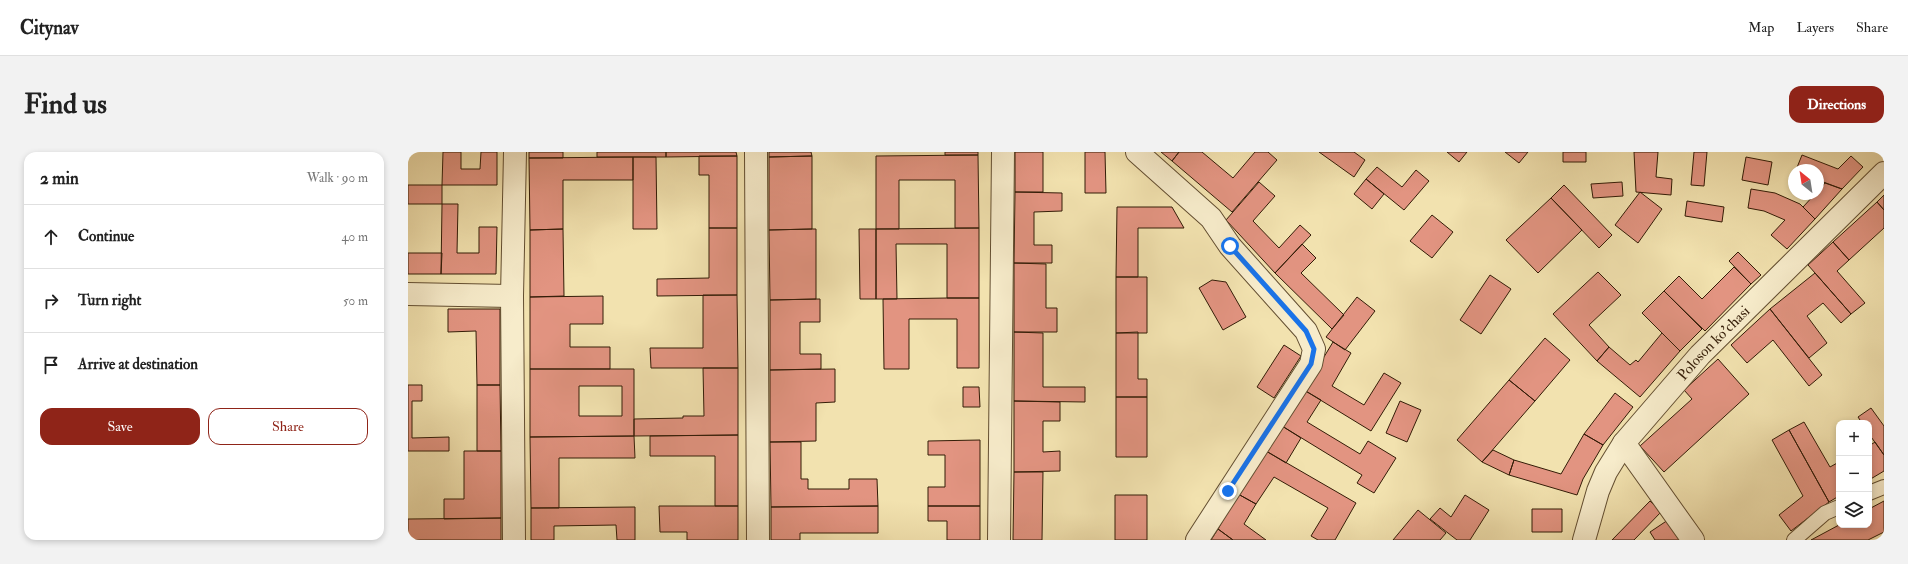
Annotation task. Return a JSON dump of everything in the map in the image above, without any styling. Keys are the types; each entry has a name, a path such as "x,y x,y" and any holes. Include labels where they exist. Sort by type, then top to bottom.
{"street":[{"path":"514,540 512,296 515,152"},
{"path":"756,152 758,540"},
{"path":"999,540 1003,152"},
{"path":"1137,152 1211,218 1230,246 1306,331 1314,349 1311,364 1197,540"},
{"name":"Poloson ko'chasi","path":"1584,540 1598,491 1606,472 1624,443 1700,355 1884,174"},
{"path":"408,294 512,296"},
{"path":"1624,443 1693,540"}],"lane":[{"path":"1872,493 1884,487"},
{"path":"1794,540 1825,513 1836,508"}],"building":[{"path":"443,152 461,152 461,169 480,169 481,152 497,152 497,185 442,185"},
{"path":"529,152 563,152 563,158 529,158"},
{"path":"597,152 666,152 666,157 597,157"},
{"path":"666,152 736,152 737,156 666,157"},
{"path":"769,152 811,152 812,156 769,157"},
{"path":"945,152 978,152 978,155 945,155"},
{"path":"1015,152 1043,152 1043,192 1015,192"},
{"path":"1085,152 1105,152 1106,193 1085,193"},
{"path":"1161,152 1179,152 1172,161"},
{"path":"1179,152 1202,152 1233,178 1255,152 1268,152 1277,160 1232,212 1172,161"},
{"path":"1319,152 1354,152 1365,160 1354,177"},
{"path":"1447,152 1467,152 1459,162"},
{"path":"1505,152 1528,152 1519,163"},
{"path":"1563,152 1586,152 1586,162 1563,162"},
{"path":"1634,152 1658,152 1656,177 1672,179 1671,195 1636,192"},
{"path":"1694,152 1707,152 1704,186 1691,185"},
{"path":"978,155 979,228 955,228 955,180 899,180 899,229 876,229 876,156"},
{"path":"1802,155 1838,169 1851,156 1863,167 1842,189 1824,182 1824,164 1798,164"},
{"path":"699,156 737,156 737,228 709,228 709,175 699,175"},
{"path":"812,156 812,229 769,230 769,157"},
{"path":"633,157 656,157 657,229 633,229"},
{"path":"633,157 633,180 563,180 563,229 530,230 529,158"},
{"path":"1746,157 1772,162 1768,185 1742,180"},
{"path":"1377,167 1402,187 1416,170 1429,181 1404,210 1366,179"},
{"path":"1366,179 1384,194 1372,209 1354,194"},
{"path":"1259,182 1275,196 1253,221 1279,248 1300,225 1311,235 1275,273 1226,220"},
{"path":"1622,182 1623,196 1593,198 1591,184"},
{"path":"1825,183 1842,189 1815,219 1803,207 1809,200 1824,200"},
{"path":"408,185 442,185 442,204 408,204"},
{"path":"1564,185 1612,235 1599,248 1551,198"},
{"path":"1751,189 1775,193 1800,204 1815,219 1787,249 1771,235 1785,220 1764,211 1748,208"},
{"path":"1015,192 1062,193 1062,211 1034,212 1034,245 1052,245 1052,263 1014,263"},
{"path":"1640,192 1662,209 1638,243 1615,225"},
{"path":"1884,195 1884,210 1877,202"},
{"path":"1551,198 1582,230 1538,273 1506,240"},
{"path":"1687,201 1724,207 1722,222 1685,216"},
{"path":"1877,202 1884,210 1884,228 1849,260 1833,242"},
{"path":"442,204 458,204 457,253 479,253 479,227 497,227 496,274 441,274"},
{"path":"1117,207 1172,207 1184,228 1138,228 1138,277 1116,277"},
{"path":"1432,215 1453,232 1432,258 1410,241"},
{"path":"709,228 737,228 737,295 657,296 657,279 709,278"},
{"path":"979,228 979,298 947,298 947,244 896,244 897,299 876,299 876,229"},
{"path":"563,229 564,296 530,297 530,230"},
{"path":"816,229 816,299 770,300 769,230"},
{"path":"859,229 876,229 876,299 860,299"},
{"path":"1833,242 1849,260 1837,271 1865,303 1851,314 1808,265"},
{"path":"1302,244 1316,258 1301,273 1344,315 1332,329 1275,273"},
{"path":"1738,252 1761,275 1751,284 1729,261"},
{"path":"408,253 442,253 441,274 408,274"},
{"path":"1014,263 1046,264 1046,308 1057,308 1057,332 1014,332"},
{"path":"1734,267 1751,284 1705,331 1664,291 1679,276 1702,299"},
{"path":"1598,272 1621,295 1589,325 1609,347 1597,361 1553,314"},
{"path":"1815,273 1851,314 1841,323 1823,303 1807,316 1827,343 1809,358 1770,309"},
{"path":"1490,275 1511,289 1481,334 1460,320"},
{"path":"1116,277 1147,277 1147,333 1116,333"},
{"path":"1212,280 1226,282 1246,317 1223,330 1199,288"},
{"path":"1664,291 1702,329 1680,351 1642,313"},
{"path":"703,295 737,295 738,368 651,368 650,348 703,348"},
{"path":"603,296 603,324 570,324 570,347 610,347 610,369 530,369 530,297"},
{"path":"1357,297 1375,311 1345,350 1326,337"},
{"path":"979,298 979,368 957,368 957,319 909,319 909,369 884,369 883,299"},
{"path":"820,299 820,322 800,322 800,354 821,354 821,369 770,370 770,300"},
{"path":"448,309 500,309 500,385 477,385 476,331 448,332"},
{"path":"1770,309 1822,375 1809,386 1773,340 1747,363 1731,345"},
{"path":"1014,332 1043,333 1043,387 1085,387 1085,402 1014,401"},
{"path":"1138,332 1138,379 1147,379 1147,397 1116,397 1116,333"},
{"path":"1662,333 1680,351 1640,397 1597,361 1609,347 1630,365 1636,360 1638,362"},
{"path":"1545,338 1570,360 1535,401 1509,380"},
{"path":"1333,342 1351,353 1332,386 1364,405 1384,373 1401,383 1371,431 1304,390"},
{"path":"1284,345 1301,356 1274,398 1257,387"},
{"path":"1718,359 1749,394 1664,472 1640,446 1692,399 1684,390"},
{"path":"703,368 738,368 738,435 634,436 634,419 704,416"},
{"path":"530,369 634,369 634,436 530,437","holes":["579,386 622,386 622,416 579,416"]},
{"path":"835,369 835,402 816,403 816,441 770,442 770,370"},
{"path":"1509,380 1535,401 1482,462 1457,440"},
{"path":"408,385 422,385 422,401 412,401 412,438 449,437 449,451 408,451"},
{"path":"477,385 500,385 501,451 477,451"},
{"path":"963,387 979,387 980,407 963,407"},
{"path":"1304,390 1321,400 1307,422 1360,454 1368,441 1396,458 1374,493 1357,483 1362,475 1282,426"},
{"path":"1615,393 1633,407 1603,445 1584,434"},
{"path":"1116,397 1147,397 1147,457 1116,457"},
{"path":"1014,401 1060,402 1060,421 1043,421 1043,452 1060,451 1060,471 1014,472"},
{"path":"1400,401 1421,410 1407,442 1386,433"},
{"path":"1871,408 1884,426 1884,455 1872,438 1872,420 1860,420 1858,417"},
{"path":"1804,422 1830,467 1836,464 1836,498 1829,502 1789,430"},
{"path":"1282,426 1301,438 1286,463 1266,451"},
{"path":"1789,430 1829,502 1791,531 1779,515 1803,496 1772,440"},
{"path":"1584,434 1603,445 1583,479 1577,495 1509,475 1514,460 1561,474"},
{"path":"738,435 738,506 715,506 715,456 650,456 650,436"},
{"path":"634,436 635,458 559,458 559,508 531,508 530,437"},
{"path":"980,440 980,506 928,506 928,487 945,487 945,455 928,455 928,441"},
{"path":"770,442 801,442 801,479 808,479 808,489 849,489 849,479 877,479 878,506 771,507"},
{"path":"1875,442 1884,455 1884,471 1872,478 1872,456 1872,444"},
{"path":"1493,450 1514,460 1509,475 1482,462"},
{"path":"464,451 501,451 501,518 444,519 444,499 464,499"},
{"path":"1266,451 1356,503 1335,540 1318,540 1311,536 1328,508 1274,477 1256,504 1238,494"},
{"path":"1014,472 1043,472 1042,540 1013,540"},
{"path":"1238,494 1256,504 1244,524 1266,540 1233,540 1218,529"},
{"path":"1115,495 1147,495 1147,540 1115,540"},
{"path":"1465,495 1489,510 1470,540 1457,540 1430,519 1440,508 1451,517"},
{"path":"1650,501 1661,512 1634,540 1612,540"},
{"path":"1884,501 1884,532 1868,540 1811,540 1836,527 1836,528 1872,528 1872,507"},
{"path":"659,506 738,506 738,540 687,540 687,532 660,532"},
{"path":"878,506 878,533 800,533 800,540 771,540 771,507"},
{"path":"928,506 980,506 980,540 947,540 947,521 928,521"},
{"path":"635,507 635,540 617,540 616,525 554,526 554,540 531,540 531,508"},
{"path":"1532,509 1562,509 1562,532 1532,532"},
{"path":"1418,510 1446,533 1440,540 1393,540"},
{"path":"501,518 501,540 408,540 408,519"},
{"path":"1668,520 1681,540 1655,540 1650,532"},
{"path":"1218,529 1233,540 1211,540"}],"route":[{"path":"1228,491 1311,364 1314,349 1306,331 1230,246"}]}
